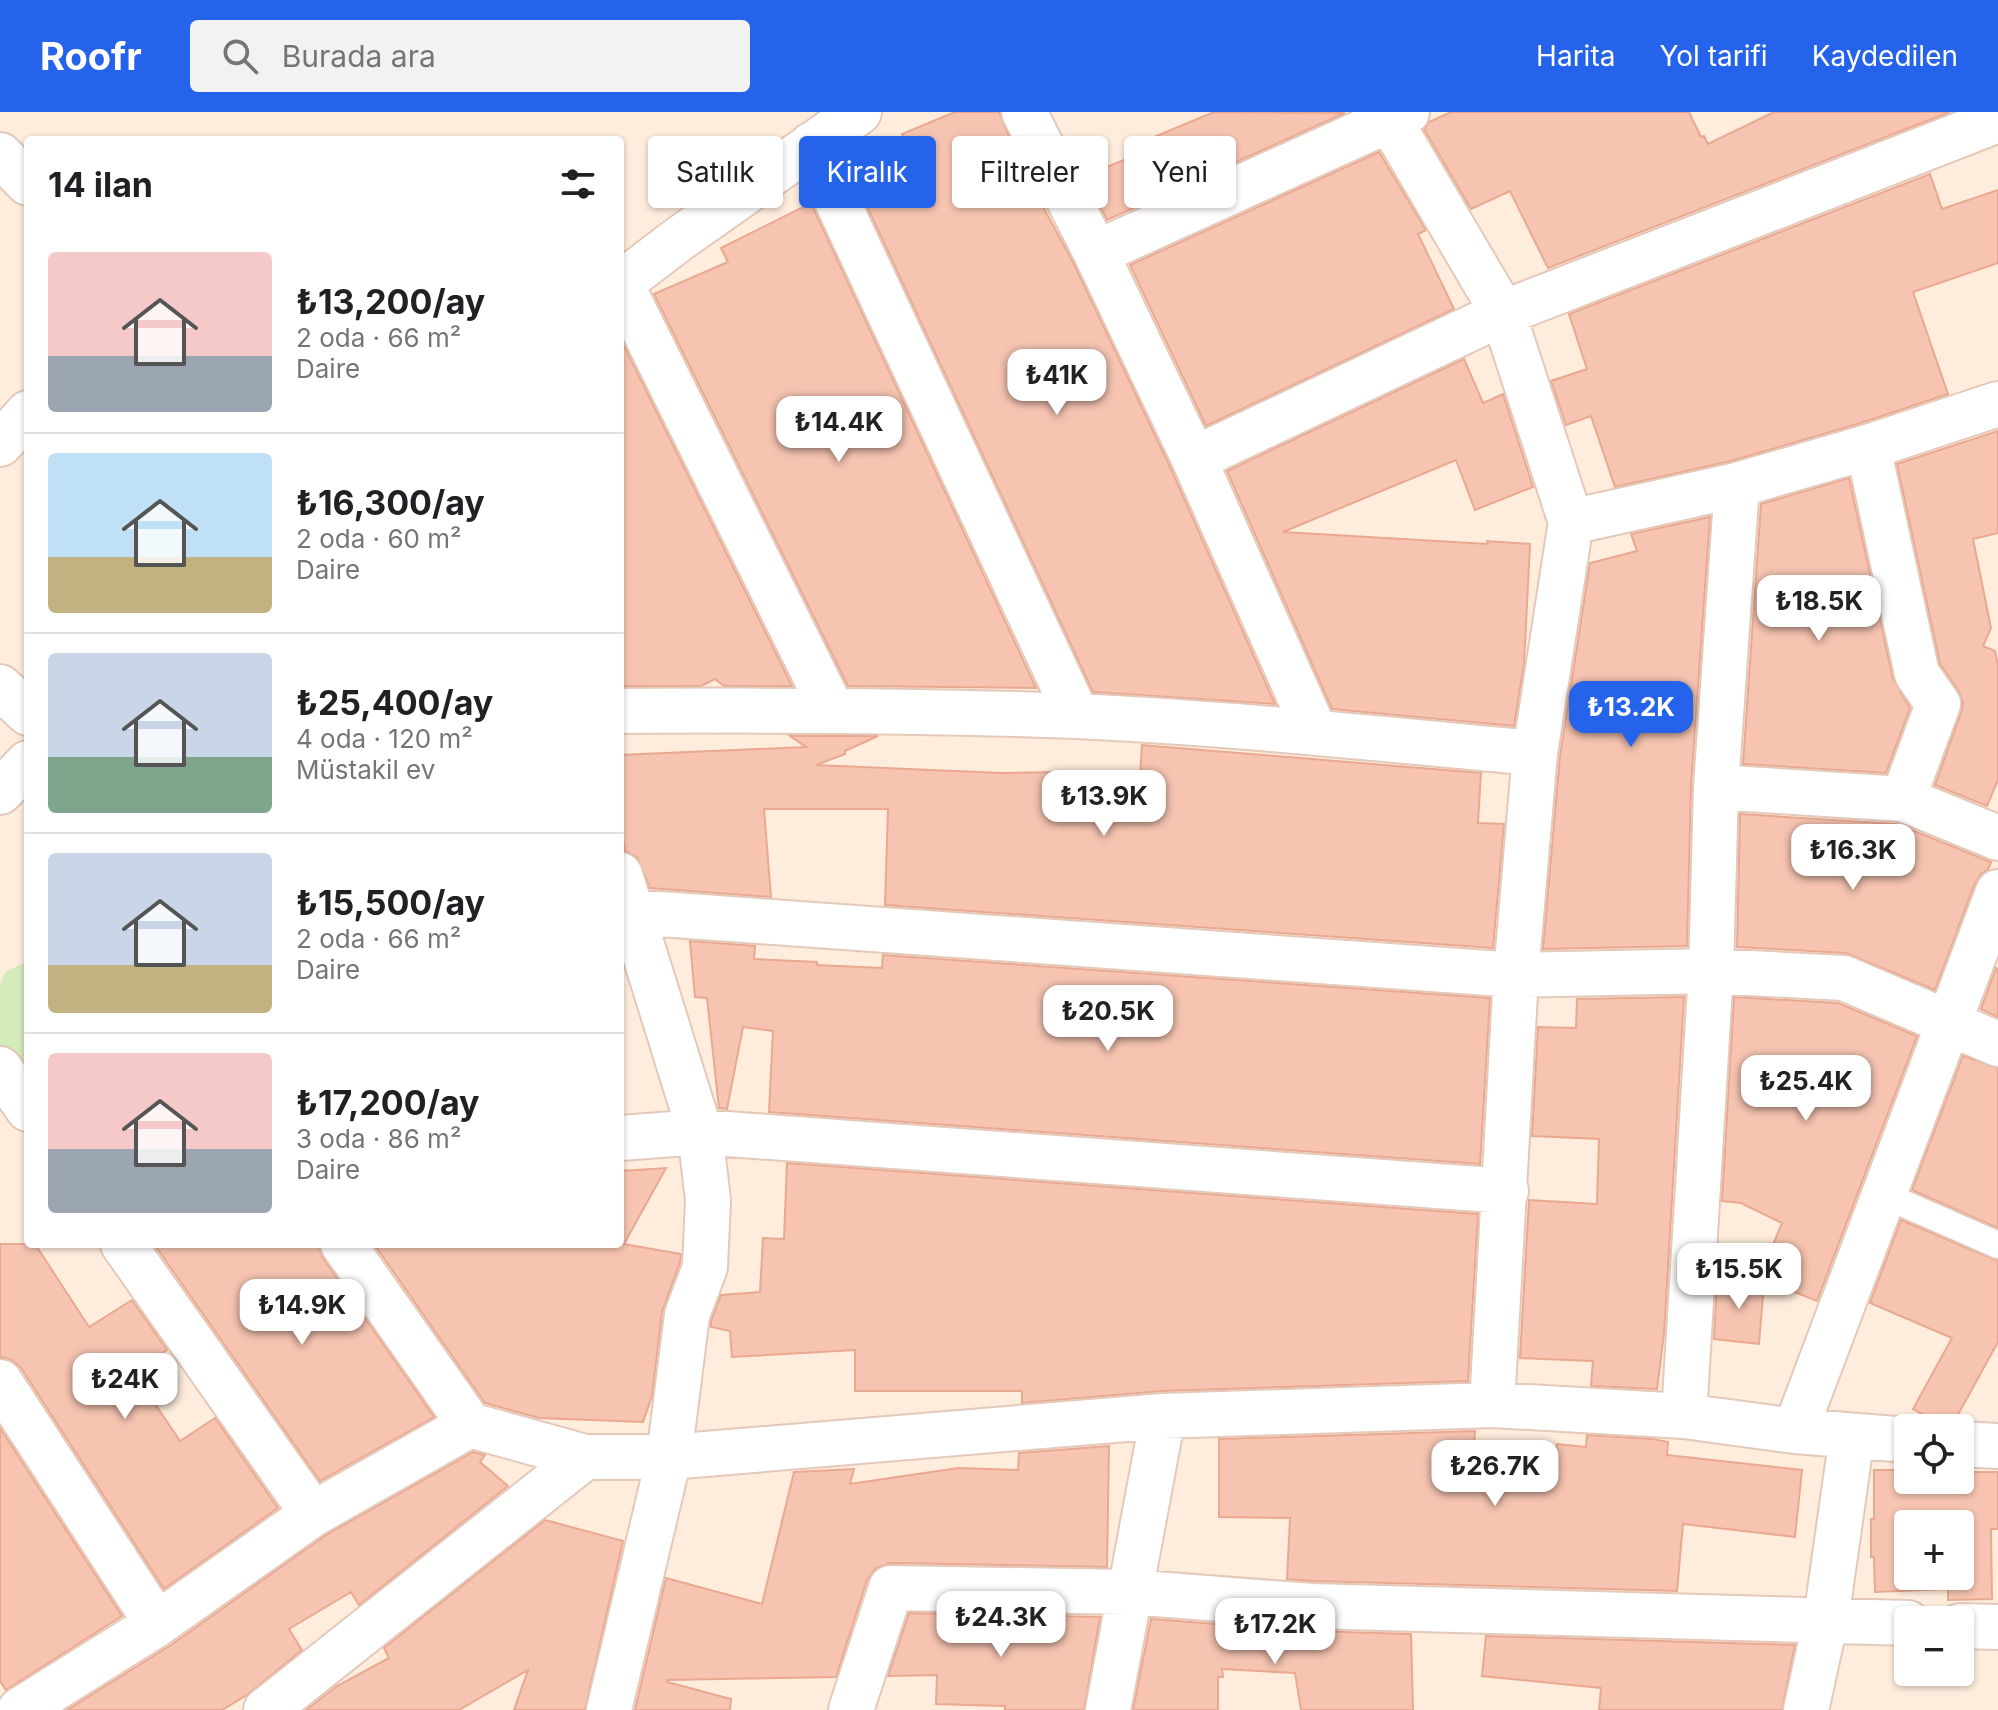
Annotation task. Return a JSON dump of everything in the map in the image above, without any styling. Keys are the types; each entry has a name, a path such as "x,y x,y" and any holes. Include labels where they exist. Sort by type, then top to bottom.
{"street":[{"path":"824,136 859,112"},
{"path":"1024,112 1096,253 1194,459 1315,732"},
{"path":"1096,253 1394,115 1503,313 1571,522 1535,753 1516,975 1492,1405"},
{"path":"1194,459 1503,313 1998,120"},
{"path":"624,282 799,154"},
{"path":"0,155 24,179"},
{"path":"840,208 1077,716"},
{"path":"624,290 832,710"},
{"path":"1571,522 1737,485 1868,447 1998,404"},
{"path":"0,444 24,417"},
{"path":"1868,447 1917,674 1938,704 1903,799"},
{"path":"1684,1416 1711,971 1716,787 1737,485"},
{"path":"0,687 24,709"},
{"path":"624,711 832,710 1077,716 1315,732 1535,753"},
{"path":"0,792 24,767"},
{"path":"1716,787 1903,799 1998,838"},
{"path":"1795,1431 1998,892"},
{"path":"609,1710 669,1457 687,1315 705,1267 708,1200 700,1132 624,901 1516,975 1711,971 1844,978 1998,1044"},
{"path":"0,1069 24,1103"},
{"path":"624,1138 700,1132 1506,1191"},
{"path":"126,1248 313,1514"},
{"path":"346,1248 470,1425 585,1457 669,1457 1163,1416 1492,1405 1684,1416 1795,1431 1894,1439"},
{"path":"0,1382 157,1624"},
{"path":"1108,1710 1163,1416"},
{"path":"20,1710 157,1624 313,1514 470,1425"},
{"path":"1806,1710 1826,1619 1852,1436"},
{"path":"1974,1445 1998,1446"},
{"path":"274,1708 585,1457"},
{"path":"851,1710 891,1588 1129,1592 1312,1606 1894,1622"},
{"path":"1974,1626 1998,1627"}],"lane":[{"path":"1884,1195 1998,1245"}],"green space":[{"path":"24,963 24,1078 0,1045 0,985 5,972"}],"building":[{"path":"955,112 999,112 1009,136 952,136 952,208 1044,208 1074,264 1171,469 1275,704 1093,692 868,208 936,208 936,136 902,134"},
{"path":"1214,112 1345,113 1236,162 1236,136 1156,136"},
{"path":"1451,112 1689,112 1701,137 1704,136 1708,144 1774,112 1950,112 1548,268 1510,191 1471,209 1424,129 1429,122"},
{"path":"1379,152 1426,230 1418,234 1454,309 1206,426 1130,265"},
{"path":"1124,160 1124,208 1134,208 1107,220 1101,208 1108,208 1108,167"},
{"path":"1930,174 1942,209 1998,190 1998,263 1913,292 1948,394 1731,461 1615,487 1591,416 1566,425 1551,381 1587,369 1569,314"},
{"path":"801,208 813,208 1036,688 848,686 654,294 728,262 721,248"},
{"path":"624,346 792,686 724,686 715,679 701,686 624,686"},
{"path":"1464,359 1483,403 1503,394 1533,487 1475,510 1456,460 1283,532 1530,544 1524,664 1514,726 1332,709 1227,471"},
{"path":"1998,431 1998,533 1973,539 1991,628 1983,646 1995,651 1998,665 1998,780 1987,806 1935,785 1963,702 1940,664 1897,464"},
{"path":"1849,478 1893,679 1910,708 1886,773 1743,764 1761,504"},
{"path":"1710,517 1691,785 1687,946 1543,949 1560,756 1590,563 1637,551 1631,534"},
{"path":"790,736 878,736 816,765 1140,776 1142,745 1481,773 1478,823 1504,824 1493,948 885,905 888,809 764,809 771,897 650,888 637,857 625,851 624,755 806,747"},
{"path":"1740,814 1897,824 1991,862 1988,870 1975,883 1935,990 1846,953 1737,947"},
{"path":"690,941 755,946 754,959 817,962 817,965 882,968 883,955 1490,998 1480,1164 769,1112 773,1031 743,1027 727,1109 719,1108 707,998 695,997"},
{"path":"1998,969 1998,1017 1981,1009"},
{"path":"1684,997 1664,1334 1657,1389 1591,1386 1593,1361 1520,1358 1529,1200 1597,1204 1599,1139 1532,1136 1538,1027 1576,1028 1577,999"},
{"path":"1734,997 1838,1003 1917,1036 1817,1301 1759,1278 1782,1223 1741,1203 1722,1201"},
{"path":"1963,1056 1998,1068 1998,1228 1912,1190"},
{"path":"787,1163 1478,1214 1468,1381 1162,1391 1022,1403 1022,1391 855,1391 855,1350 732,1357 730,1331 711,1327 711,1321 721,1295 760,1292 763,1238 784,1239"},
{"path":"666,1168 624,1244 624,1171"},
{"path":"1901,1220 1998,1261 1998,1342 1958,1414 1922,1414 1913,1409 1952,1338 1870,1303"},
{"path":"0,1244 24,1244 24,1248 38,1248 89,1327 132,1300 167,1350 133,1371 180,1441 215,1418 278,1508 164,1589 21,1368 12,1360 0,1357"},
{"path":"624,1244 681,1254 662,1312 652,1396 643,1422 539,1418 485,1403 377,1248 624,1248"},
{"path":"157,1248 319,1248 323,1258 434,1417 320,1481"},
{"path":"1717,1279 1764,1283 1759,1344 1714,1339"},
{"path":"0,1428 122,1616 6,1690 0,1681"},
{"path":"1475,1431 1474,1445 1556,1448 1557,1444 1586,1447 1587,1435 1653,1439 1668,1442 1667,1455 1802,1470 1795,1537 1683,1524 1677,1591 1313,1581 1287,1579 1290,1518 1219,1517 1219,1439"},
{"path":"1109,1446 1107,1567 890,1563 876,1568 867,1580 836,1677 667,1680 731,1699 730,1710 635,1710 666,1578 762,1604 794,1472 854,1469 850,1484 958,1468 1018,1470 1019,1453"},
{"path":"473,1452 485,1455 480,1462 508,1486 359,1605 351,1592 289,1629 302,1650 247,1695 222,1710 67,1710 171,1645 326,1535"},
{"path":"1874,1470 1894,1470 1894,1494 1974,1494 1974,1472 1998,1472 1998,1529 1991,1529 1992,1599 1948,1600 1948,1590 1974,1590 1974,1510 1894,1510 1894,1590 1924,1590 1875,1592 1871,1519 1874,1519"},
{"path":"545,1520 623,1541 585,1710 514,1710 528,1670 459,1710 306,1710 337,1686 389,1658 384,1648"},
{"path":"909,1613 1100,1617 1084,1710 1005,1710 1005,1706 936,1704 937,1675 888,1676"},
{"path":"1151,1619 1310,1631 1411,1634 1413,1710 1301,1710 1295,1673 1222,1669 1223,1677 1218,1677 1218,1710 1133,1710"},
{"path":"1486,1636 1795,1645 1782,1710 1599,1710 1601,1688 1482,1676"}]}
